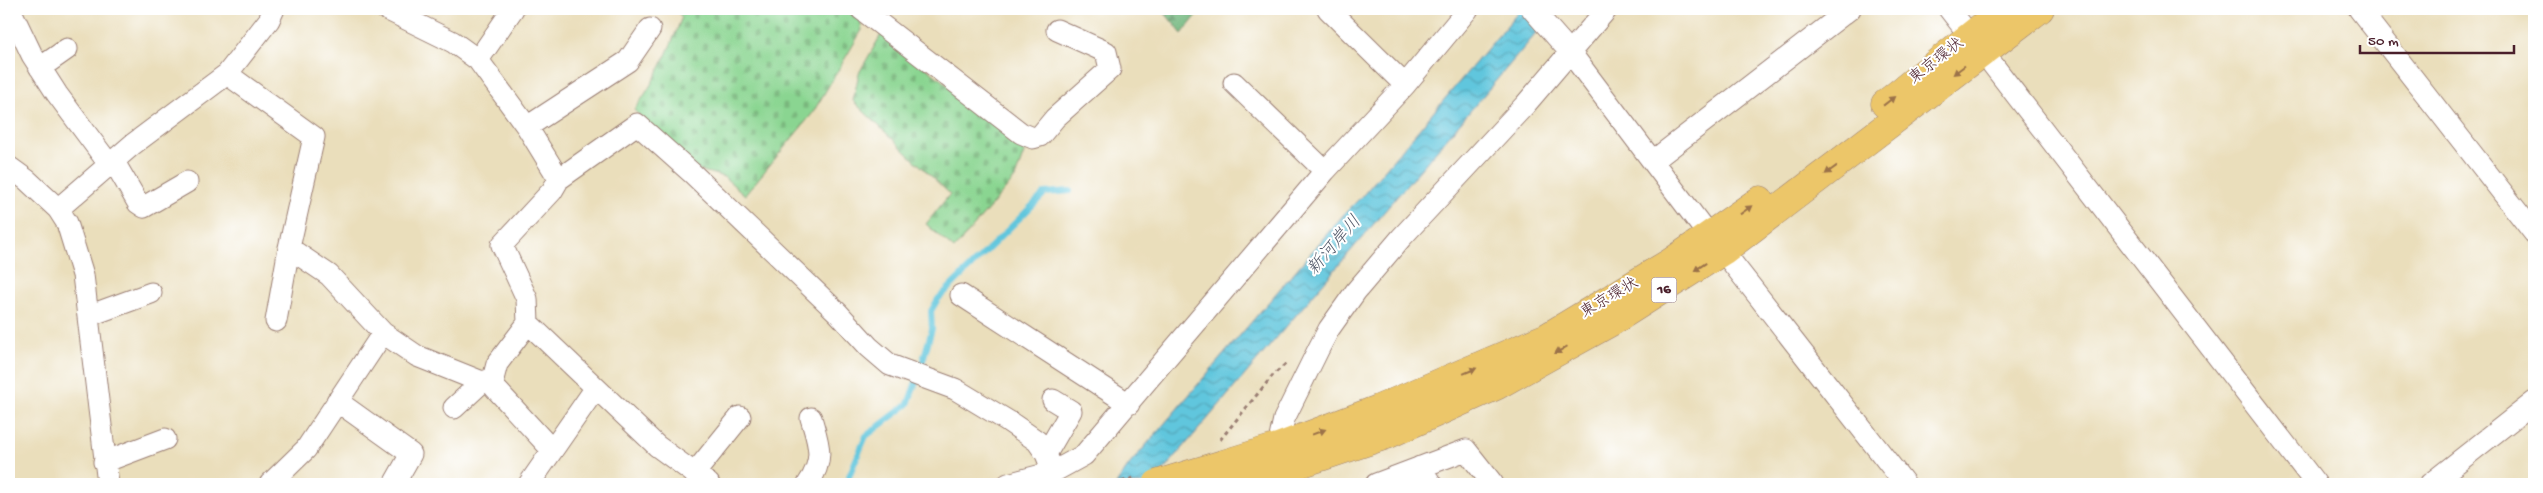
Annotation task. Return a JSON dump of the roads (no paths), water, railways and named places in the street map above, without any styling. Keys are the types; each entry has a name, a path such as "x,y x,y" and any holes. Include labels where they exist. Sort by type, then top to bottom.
{"highway":[{"name":"東京環状","path":"1976,44 2004,9"},
{"name":"東京環状","path":"1227,463 1386,435 1496,386 1613,320 1716,244 1827,149 1976,44 2040,9"},
{"name":"東京環状","path":"1157,484 1278,447 1378,410 1547,337 1671,262 1716,244"}],"street":[{"path":"10,9 40,68 57,94 111,162 138,203 144,207 187,182"},
{"path":"58,209 111,162 227,74 269,20 274,9"},
{"path":"386,9 453,42 478,60 527,127 559,178"},
{"path":"478,60 514,9"},
{"path":"861,9 1021,133 1033,138 1040,136 1055,118 1110,69 1106,52 1057,30"},
{"path":"1328,9 1405,85"},
{"path":"1008,484 1050,463 1084,455 1325,171 1405,85 1468,9"},
{"path":"1532,9 1567,47 1716,244 1905,484"},
{"path":"1278,447 1284,419 1319,348 1329,329 1356,291 1567,47 1607,9"},
{"path":"1652,161 1850,9"},
{"path":"1949,9 2316,484"},
{"path":"2359,9 2534,234"},
{"path":"527,127 628,61 650,29"},
{"path":"40,68 67,49"},
{"path":"227,74 314,137 289,248 276,321"},
{"path":"1234,83 1325,171"},
{"path":"454,408 487,380 528,323 527,299 502,245 552,191 559,178 637,124 693,174 838,313 869,348 890,365 955,389 979,402 1037,441 1050,463"},
{"path":"9,168 27,180 58,209 67,224 83,275 108,484"},
{"path":"289,248 329,275 383,333 417,356 487,380 552,450"},
{"path":"88,316 151,293"},
{"path":"961,295 1129,404"},
{"path":"528,323 595,389 657,446 701,479 740,417"},
{"path":"270,484 306,448 383,333"},
{"path":"529,484 595,389"},
{"path":"1050,463 1071,411 1053,400"},
{"path":"338,402 411,454 394,484"},
{"path":"2430,484 2534,402"},
{"path":"808,484 815,474 821,453 811,418"},
{"path":"104,462 165,440"},
{"path":"1376,484 1425,476 1466,450 1493,484"}],"water":[{"name":"新河岸川","path":"1521,9 1557,9 1152,484 1116,484 1129,465 1344,214 1364,194"}],"waterway":[{"path":"921,367 932,329 931,311 938,299 1045,193 1070,191"},
{"path":"850,484 849,476 866,436 908,404 916,382"}]}
